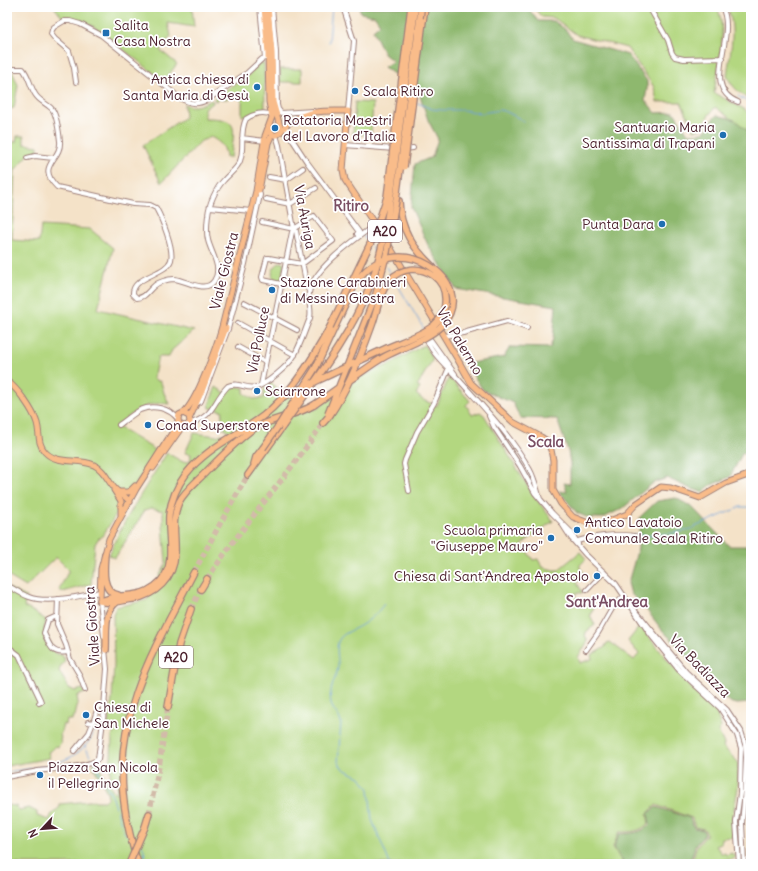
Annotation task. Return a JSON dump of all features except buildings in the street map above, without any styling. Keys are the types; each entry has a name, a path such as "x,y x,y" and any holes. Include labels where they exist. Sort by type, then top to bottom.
{"highway":[{"path":"173,540 174,522 178,504 187,491 247,433 262,424 295,414 314,405 378,360 431,334 443,324 450,310 450,294 445,280 419,254 411,242 404,226 400,206 423,21 418,8"},
{"path":"100,601 146,596 161,586 169,576 174,563 175,552 169,522 170,507 178,486 186,473 202,457 262,416 283,397 310,363 322,343 379,222 386,197 418,8"},
{"name":"A20","path":"323,423 329,415 376,294 388,252 396,200 418,8"},
{"name":"A20","path":"266,447 276,437 341,341 354,320 368,291 381,250 418,8"},
{"path":"250,473 316,367 355,284 364,271 378,262 396,258 420,261 436,270"},
{"path":"283,397 356,362 363,359 419,334 433,326 442,316 445,302 443,288 435,277 425,271 410,269 399,273 389,281 360,358 357,364 354,370 338,404 329,415"},
{"path":"104,554 106,587 111,593 121,598"},
{"name":"A20","path":"138,864 125,813 122,782 127,721 140,680 151,655 194,572"},
{"path":"201,589 207,579"},
{"path":"106,650 109,613 113,605 121,598"},
{"name":"A20","path":"168,707 179,644 191,609"},
{"path":"129,864 149,814"}],"main road":[{"name":"Viale Giostra","path":"182,414 190,405 196,394 219,337 231,297 251,211 264,141 272,115 269,102 264,7"},
{"path":"268,7 272,53 273,102 283,123 281,131 274,135 269,126 274,122 283,123 315,111 348,111"},
{"name":"Via Palermo","path":"348,111 343,177 376,224 472,385 515,423 547,441 553,460 553,490 561,504 573,517 582,522 597,525 626,515 636,504 660,487 671,488 700,498 726,483 751,474"},
{"name":"Viale Giostra","path":"190,418 224,333 234,298 259,191 268,143 274,135"},
{"path":"7,381 18,391 34,416 38,426 39,442 46,453 58,459 87,463 94,466 103,472 119,494 130,502"},
{"path":"182,414 187,414 190,418 186,425 180,424 178,420 182,414"},
{"name":"Viale Giostra","path":"100,601 100,577 104,554 109,539 136,489 176,426 178,420"},
{"name":"Viale Giostra","path":"130,502 178,431 186,425"},
{"path":"119,494 129,492 145,474"},
{"path":"119,494 122,504 121,517"}],"street":[{"path":"76,82 75,69 70,53 51,34 54,26 70,21 80,24 101,35 180,98 190,103 197,103 207,100 247,73 260,59 267,57 260,7"},
{"path":"272,7 276,52 278,110 281,113 315,111"},
{"name":"Via Palermo","path":"344,7 354,42 348,111"},
{"path":"649,7 668,40 672,53 675,57 684,59 723,58"},
{"path":"723,7 727,18 728,36 723,58 721,83 726,92 738,102"},
{"path":"7,69 24,69 36,96 54,111 60,146 59,151 50,164 48,172 53,183 58,188 133,204 150,205 156,208 170,249 171,259 166,267 142,280 134,287 133,294 137,298 144,296 156,284 172,279 202,286 208,286 213,282 217,269 215,257 208,238 208,216 210,207 219,186 240,162 244,123 247,118 261,113 272,115"},
{"path":"283,123 302,156 359,232 358,235"},
{"path":"279,145 281,131"},
{"path":"274,135 279,145"},
{"path":"242,138 264,141"},
{"name":"Via Auriga","path":"279,145 294,229 309,292 310,316 295,355"},
{"path":"345,145 400,150 413,148"},
{"path":"27,158 36,156 53,158"},
{"path":"269,177 286,180 303,168"},
{"path":"266,199 290,204 316,188"},
{"path":"210,207 251,211"},
{"path":"262,222 294,229 314,216 333,241 302,264 269,258 266,260 262,278 263,280 281,284"},
{"path":"309,292 315,280 330,261 358,235 364,233 376,224"},
{"name":"Via Polluce","path":"261,385 292,232 294,229"},
{"path":"244,302 297,330"},
{"path":"445,338 507,321 527,328"},
{"path":"186,425 198,422 207,415 228,386 235,384 253,388 261,385 281,369 295,355 238,323"},
{"path":"427,334 438,326"},
{"path":"427,334 427,341 448,370 470,392 472,385"},
{"path":"427,334 457,378"},
{"path":"238,347 265,362"},
{"path":"409,491 404,464 405,460 416,432 434,403 448,370"},
{"path":"465,387 472,385"},
{"name":"Via Badiazza","path":"470,392 487,412 535,493 562,524 587,557 616,584 632,607 686,672 740,728 745,744 745,789 742,823 744,864"},
{"path":"119,425 143,409 161,408 182,414"},
{"path":"172,412 178,420"},
{"path":"190,418 198,422"},
{"path":"576,542 629,534 636,537"},
{"path":"587,590 604,572"},
{"path":"7,585 29,597 58,599 100,592"},
{"path":"586,650 598,633 613,606 624,596"},
{"path":"58,599 57,624 66,645 67,652 72,663 80,674 85,690"},
{"name":"Viale Giostra","path":"7,777 37,771 73,767 92,762 99,754 107,669 100,601"},
{"path":"57,616 48,620 44,633 56,652 60,654 67,652"},
{"path":"7,646 19,655 40,699 41,702 39,703"},
{"path":"74,751 89,733 98,707 105,703"},
{"name":"Via Badiazza","path":"726,712 741,744 740,793 736,822 739,864"},
{"path":"88,722 93,724"}],"green space":[{"path":"54,7 192,7 194,27 168,23 171,36 160,50 177,64 164,81 93,26 81,20 62,17"},
{"path":"359,7 527,7 538,21 554,21 566,30 573,39 628,55 647,81 645,100 656,113 674,112 688,134 697,134 705,131 717,115 735,120 751,134 751,461 743,452 730,477 711,485 702,492 667,478 653,483 623,508 603,518 589,518 577,513 559,491 567,492 564,483 570,484 570,463 568,451 557,419 520,418 513,403 483,390 466,364 504,357 510,347 550,348 553,339 556,306 456,289 428,245 411,207 415,164 432,157 438,139 428,120 417,86 398,77 384,67 393,61 384,54 373,30 380,24 375,16 361,13"},
{"path":"533,7 717,7 722,27 722,38 720,61 714,93 744,109 751,115 751,133 715,107 706,119 702,129 694,130 681,102 657,102 654,87 627,48 577,35 554,18 542,17"},
{"path":"727,7 751,7 751,101 734,87 727,75 732,41 732,24"},
{"path":"259,63 264,63 265,109 242,116 242,100 239,99 239,97 229,96 228,99 220,99 215,101 214,98 253,71"},
{"path":"280,69 302,69 302,82 280,82"},
{"path":"7,70 12,71 18,85 14,108 7,110"},
{"path":"212,100 213,103 204,108 205,118 225,120 233,127 234,132 231,157 226,157 225,150 222,145 211,137 201,141 161,183 143,145 185,117 184,104 195,106"},
{"path":"355,102 373,103 371,135 353,134"},
{"path":"17,136 24,136 24,144 38,146 38,152 30,153 15,170 12,240 39,242 41,226 90,229 113,248 98,309 194,331 172,350 169,357 158,357 153,379 161,382 169,404 153,404 147,406 135,412 116,426 157,451 103,535 95,544 91,584 63,592 59,590 69,570 57,558 55,558 26,587 11,578 7,573 7,157 9,142 16,142"},
{"path":"281,262 284,264 281,280 277,281 273,277 272,272"},
{"path":"424,345 433,359 417,386 420,388 416,394 423,400 437,406 449,377 470,401 466,405 472,415 480,412 484,415 532,493 553,521 522,544 533,560 538,559 542,567 558,570 580,552 586,559 580,565 580,568 585,574 577,583 583,593 575,593 577,602 595,605 590,615 595,625 586,632 585,637 588,641 578,657 580,663 592,659 591,655 604,648 607,643 610,642 634,660 639,654 628,641 640,626 689,686 715,708 721,727 718,731 724,744 723,747 738,762 738,788 732,820 733,837 722,838 721,844 716,846 721,853 725,853 726,855 732,853 733,855 736,855 734,859 696,864 693,858 696,848 707,834 704,829 695,827 692,818 656,805 647,814 649,823 646,826 635,831 619,832 613,847 623,864 7,864 7,805 16,806 19,810 29,808 37,812 37,816 49,820 52,814 60,807 60,804 104,801 108,797 107,792 92,764 96,763 116,795 117,783 110,780 112,736 117,726 114,725 108,732 107,728 112,700 114,664 113,614 116,607 147,600 166,563 163,511 151,508 145,510 115,558 109,555 128,516 167,453 183,462 190,461 191,454 185,453 194,433 217,436 221,434 225,436 229,432 220,426 223,411 210,408 209,404 216,387 225,393 233,386 244,388 244,393 253,399 264,398 264,389 271,383 281,392 316,409 359,377 388,365"},
{"path":"676,498 692,507 729,546 751,546 751,703 732,703 719,695 679,647 631,594 628,583 638,548 640,517 657,501"},
{"path":"7,587 26,597 24,607 46,620 44,628 54,653 62,655 65,660 59,670 60,673 69,688 75,691 83,689 85,693 77,696 78,703 75,716 73,716 72,720 67,720 66,725 63,724 60,736 61,742 58,747 56,746 48,752 50,758 7,766"},
{"path":"750,801 751,864 748,864"},
{"path":"656,807 690,818 694,828 703,830 705,834 695,846 691,859 694,864 624,864 614,847 619,834 643,830 650,824 648,814"}],"waterway":[{"path":"329,42 332,7"},
{"path":"738,96 751,104"},
{"path":"415,102 432,109 442,110 463,110 481,113 500,110 524,121"},
{"path":"363,235 368,242"},
{"path":"371,246 377,255"},
{"path":"386,267 391,275"},
{"path":"394,279 424,329"},
{"path":"496,425 518,457 534,486"},
{"path":"633,534 646,536 688,530 740,507 751,507"},
{"path":"384,604 371,618 344,634 339,640 337,647 338,667 331,689 330,698 333,708 341,722 338,762 343,769 360,777 369,789 372,820 390,864"},
{"path":"7,772 35,768 60,762 72,757 82,749 90,739 97,726"},
{"path":"85,746 92,760"},
{"path":"744,753 744,768"},
{"path":"94,763 113,798 124,832 128,836"},
{"path":"741,864 740,819 742,797"},
{"path":"141,843 144,850 146,864"}],"tunnel":[{"path":"207,579 235,539 295,463 323,423"},
{"path":"194,572 248,475"},
{"path":"191,609 201,589"},
{"path":"149,814 159,767 168,707"}],"place":[{"name":"Salita Casa Nostra","path":"106,33"},
{"name":"Antica chiesa di Santa Maria di Gesù","path":"257,87"},
{"name":"Scala Ritiro","path":"355,91"},
{"name":"Rotatoria Maestri del Lavoro d'Italia","path":"275,128"},
{"name":"Santuario Maria Santissima di Trapani","path":"723,135"},
{"name":"Punta Dara","path":"662,224"},
{"name":"Stazione Carabinieri di Messina Giostra","path":"272,290"},
{"name":"Sciarrone","path":"257,391"},
{"name":"Conad Superstore","path":"148,425"},
{"name":"Antico Lavatoio Comunale Scala Ritiro","path":"577,530"},
{"name":"Scuola primaria \"Giuseppe Mauro\"","path":"551,538"},
{"name":"Chiesa di Sant'Andrea Apostolo","path":"597,576"},
{"name":"Chiesa di San Michele","path":"86,715"},
{"name":"Piazza San Nicola il Pellegrino","path":"40,775"}],"district":[{"name":"Ritiro","path":"351,206"},
{"name":"Scala","path":"546,442"},
{"name":"Sant'Andrea","path":"607,602"}]}
